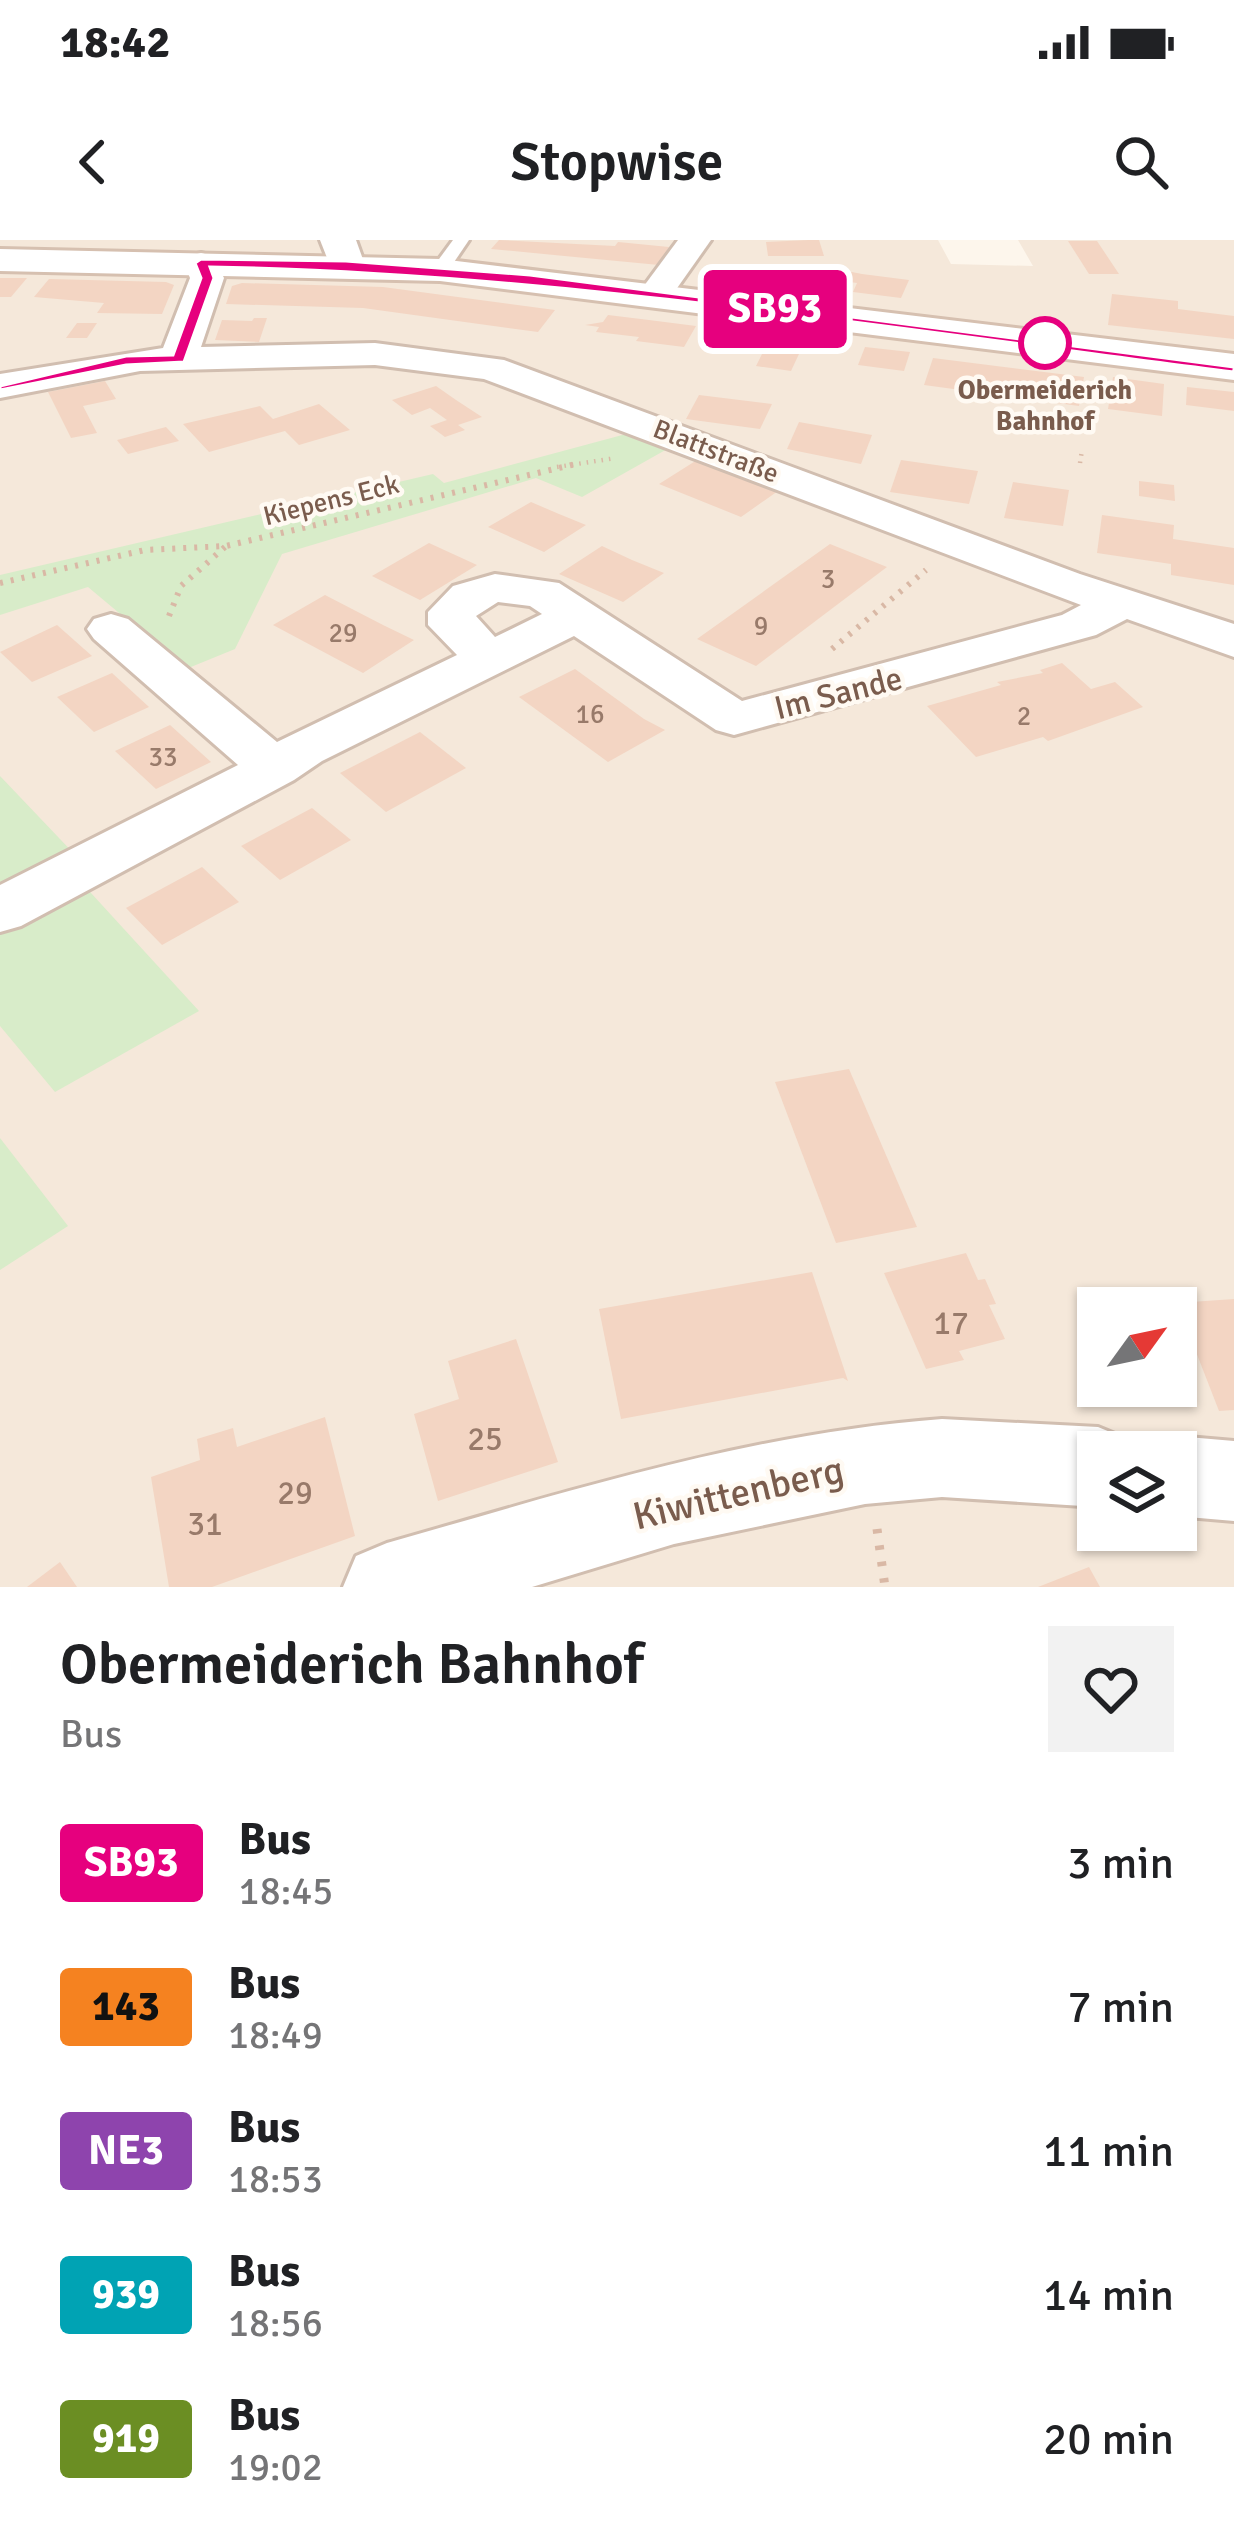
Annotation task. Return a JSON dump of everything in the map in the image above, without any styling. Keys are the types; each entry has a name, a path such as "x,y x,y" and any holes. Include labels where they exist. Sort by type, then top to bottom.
{"main road":[{"path":"0,260 201,263 342,253 451,255 656,295 1234,368"}],"street":[{"path":"656,295 695,240"},
{"path":"178,359 207,278 201,263"},
{"name":"Blattstraße","path":"0,386 126,361 350,353 456,361 520,377 1118,604 1176,618 1234,642"},
{"name":"Im Sande","path":"7,908 274,768 302,748 577,616 734,719 1079,625 1118,604"},
{"path":"111,629 274,768"},
{"name":"Kiwittenberg","path":"387,1587 674,1503 865,1464 943,1458 1077,1466"}],"path":[{"name":"Kiepens Eck","path":"0,583 146,550 226,547 532,470 602,462 636,451 665,432"},
{"path":"1080,463 1082,449"},
{"path":"789,704 794,680 960,544"},
{"path":"170,621 172,598 226,547"}],"shaded area":[{"path":"0,240 938,240 951,264 1033,266 1018,240 1234,240 1234,1587 0,1587"}],"green space":[{"path":"652,427 685,439 582,497 536,478 282,554 235,649 186,669 88,587 0,615 0,575 433,474 444,483"},
{"path":"0,776 79,859 0,901"},
{"path":"80,881 199,1011 55,1092 0,1026 0,923"},
{"path":"0,1138 68,1226 0,1270"}],"building":[{"path":"499,240 669,247 659,265 491,249"},
{"path":"819,240 824,256 768,256 766,242"},
{"path":"1068,241 1097,241 1119,274 1089,274"},
{"path":"847,271 909,280 901,298 853,292 857,283 842,281"},
{"path":"0,278 27,278 11,297 0,297"},
{"path":"49,279 174,285 162,314 97,313 104,303 34,297"},
{"path":"232,286 383,287 555,310 538,332 363,308 226,304"},
{"path":"1112,294 1178,301 1178,309 1234,316 1234,339 1108,325"},
{"path":"608,315 696,326 684,347 636,341 639,337 596,332 599,327 585,325 603,322"},
{"path":"267,318 259,342 215,340 222,320"},
{"path":"77,323 97,323 87,338 66,338"},
{"path":"749,332 806,339 791,371 756,366 762,354 740,351"},
{"path":"865,347 910,352 904,371 858,365"},
{"path":"933,358 1084,377 1079,406 924,385"},
{"path":"1113,377 1164,384 1162,416 1108,409"},
{"path":"105,381 116,399 83,406 97,433 71,438 48,392"},
{"path":"436,386 482,417 458,425 465,430 445,437 430,426 447,420 430,408 412,415 392,400"},
{"path":"1187,387 1234,392 1234,411 1186,405"},
{"path":"699,395 772,404 760,429 686,419"},
{"path":"319,404 350,430 299,445 285,431 209,452 183,424 260,406 273,419"},
{"path":"799,422 872,435 861,464 787,449"},
{"path":"166,427 179,441 128,454 117,440"},
{"path":"697,460 778,491 741,517 659,484"},
{"path":"901,460 978,471 969,504 890,492"},
{"path":"1139,481 1174,485 1175,501 1139,496"},
{"path":"1013,482 1069,490 1063,526 1004,518"},
{"path":"531,502 586,525 544,552 488,527"},
{"path":"1102,515 1174,525 1173,539 1234,548 1234,585 1171,575 1171,564 1097,553"},
{"path":"429,543 477,565 420,600 372,576"},
{"path":"830,544 887,567 756,666 697,639"},
{"path":"602,546 664,573 623,602 559,574"},
{"path":"325,595 414,640 363,673 273,625"},
{"path":"57,625 92,656 32,682 0,652"},
{"path":"1062,663 1091,689 1115,682 1143,707 1048,741 1043,737 976,757 927,706 1001,685 997,682 1043,673 1040,670"},
{"path":"575,669 665,730 608,762 519,697"},
{"path":"112,673 149,707 94,732 57,697"},
{"path":"170,725 211,762 156,789 115,751"},
{"path":"420,732 466,768 386,812 340,773"},
{"path":"312,808 351,840 280,880 241,846"},
{"path":"202,867 239,902 162,945 126,908"},
{"path":"849,1069 917,1227 836,1243 775,1082"},
{"path":"966,1253 978,1280 985,1279 996,1304 989,1305 1005,1339 959,1351 964,1360 926,1369 884,1273"},
{"path":"812,1272 848,1381 843,1378 621,1419 599,1309"},
{"path":"1234,1299 1234,1410 1219,1411 1197,1354 1197,1302"},
{"path":"516,1339 558,1462 438,1501 414,1414 459,1399 448,1361"},
{"path":"325,1417 355,1536 212,1587 169,1587 151,1477 200,1460 197,1439 233,1428 237,1447"},
{"path":"60,1562 77,1587 27,1587"},
{"path":"1089,1567 1100,1587 1038,1587"}],"bus line":[{"name":"SB93","path":"0,386 126,361 178,359 207,278 201,263 346,265 530,279 1234,367"}],"place":[{"name":"Obermeiderich Bahnhof","path":"1045,343"}]}
